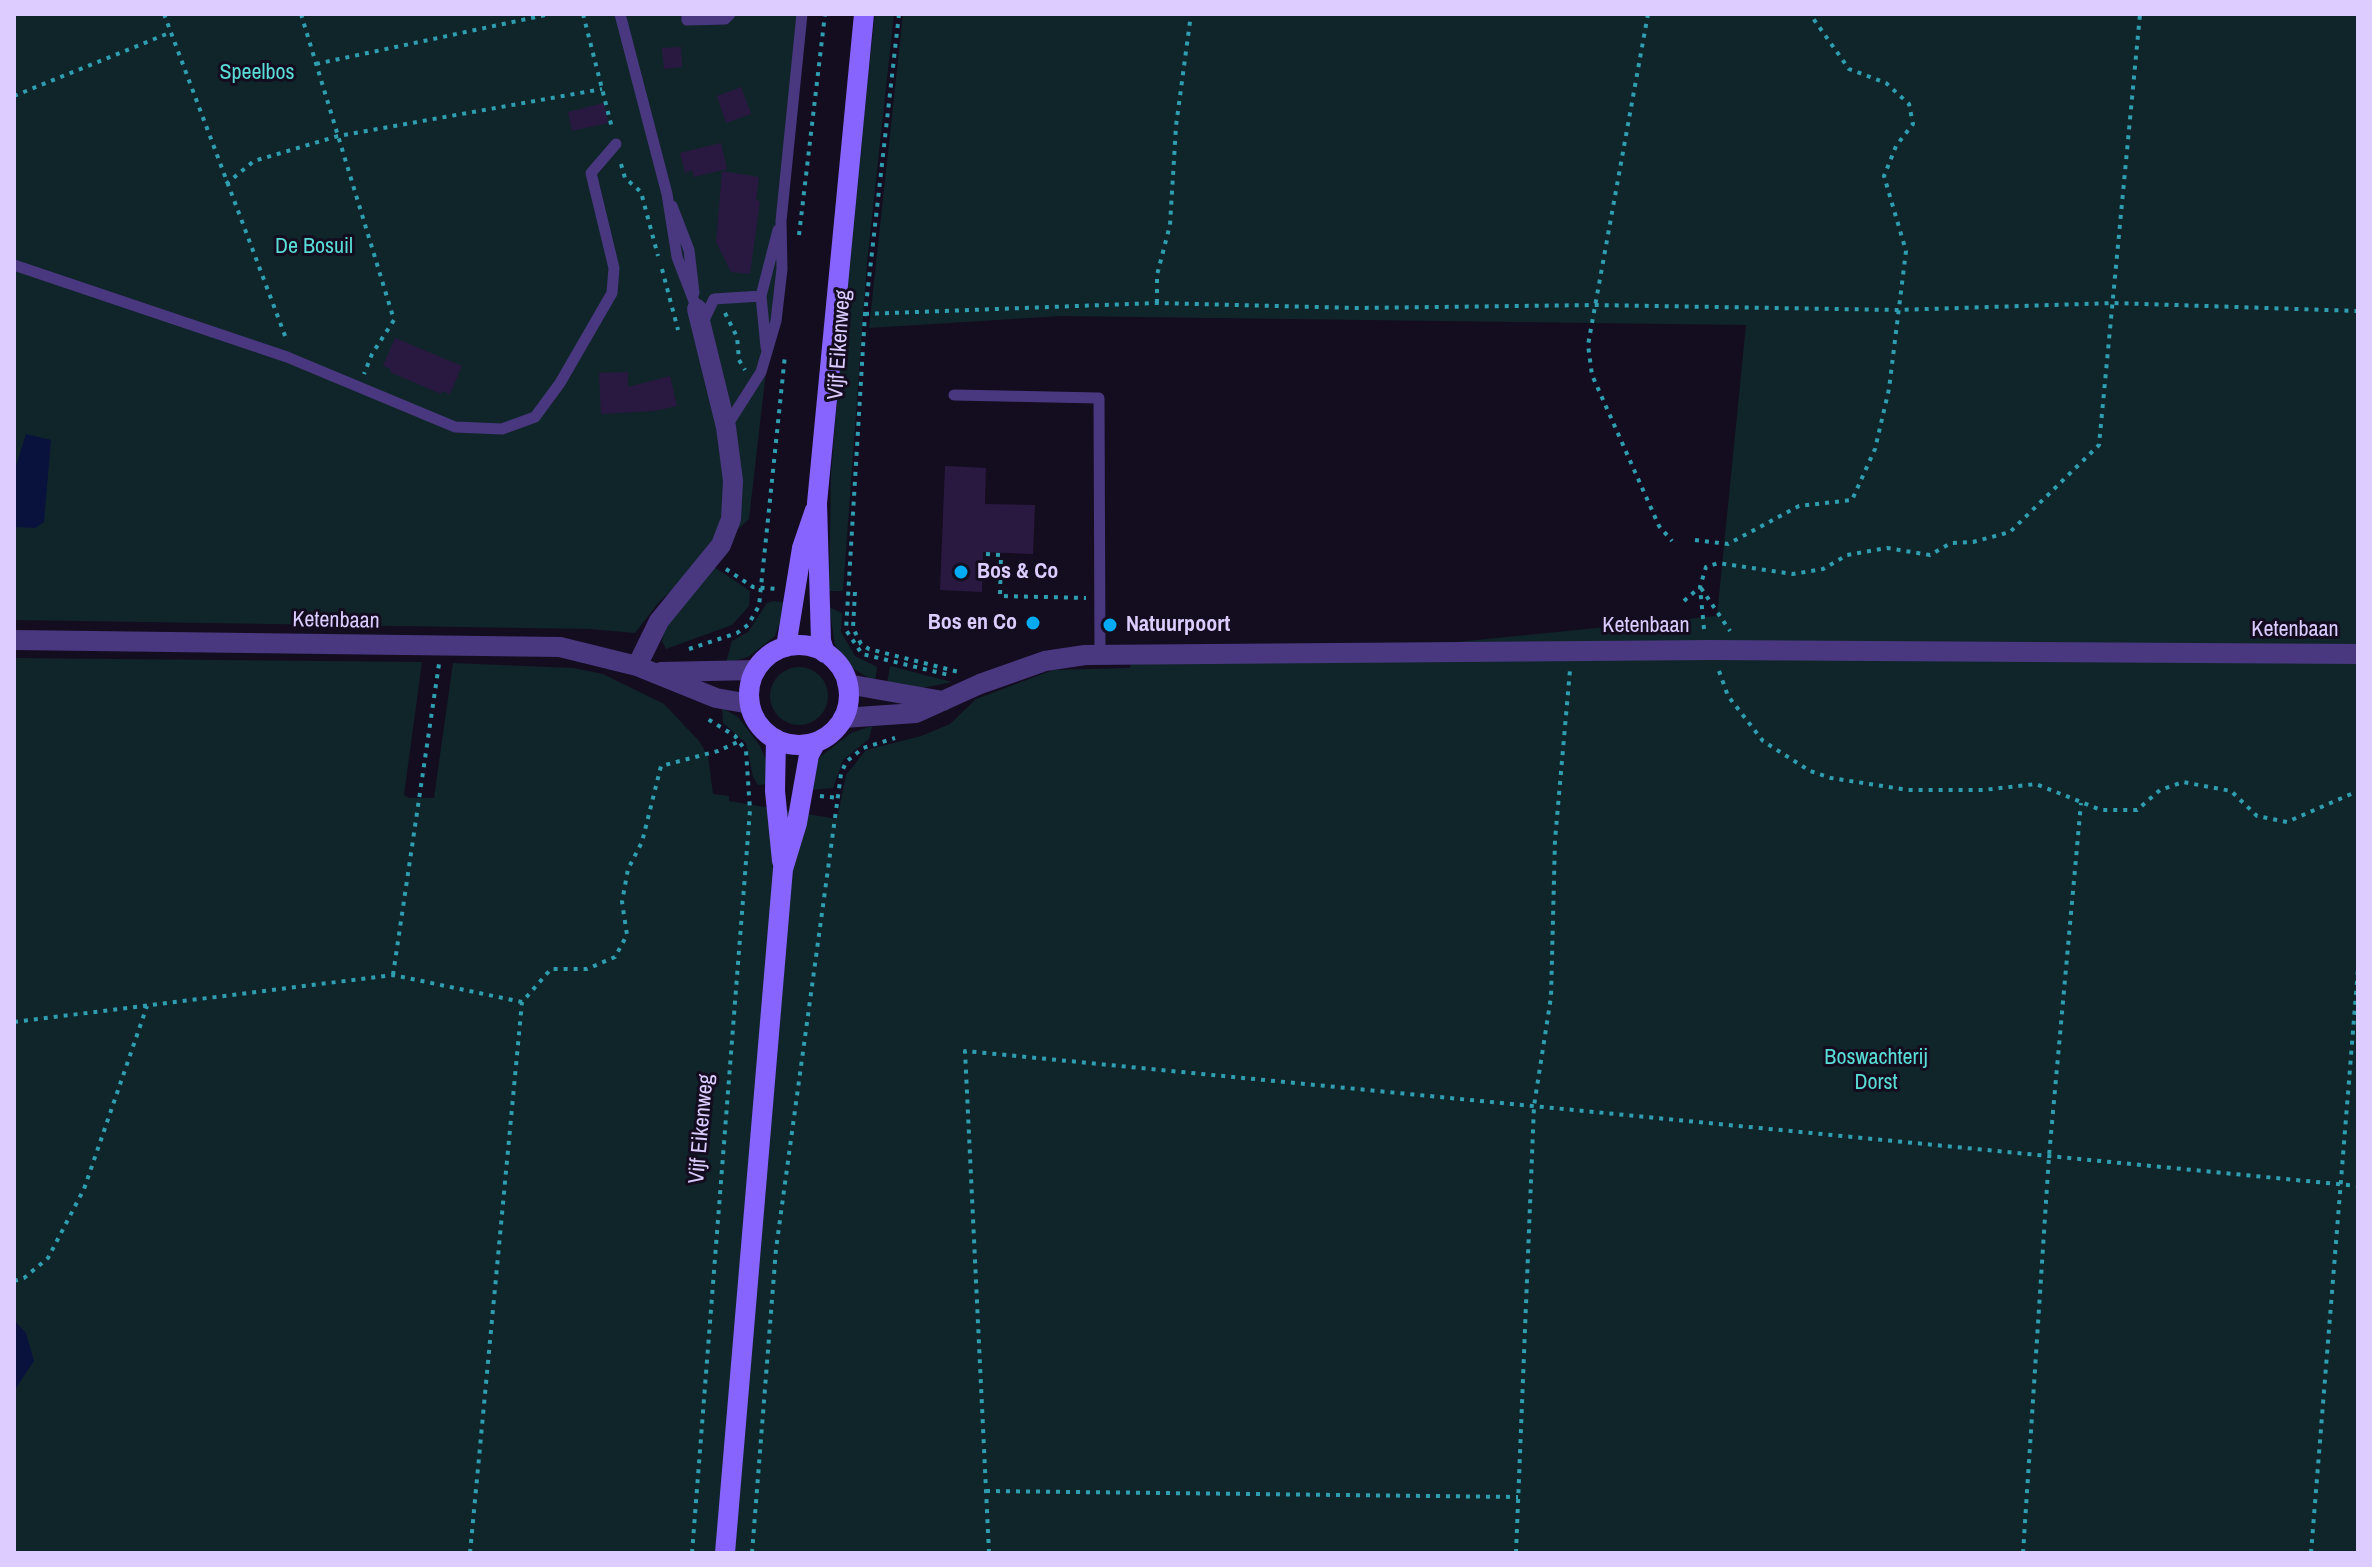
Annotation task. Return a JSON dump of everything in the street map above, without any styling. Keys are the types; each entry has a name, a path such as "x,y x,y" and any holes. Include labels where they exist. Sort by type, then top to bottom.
{"main road":[{"name":"Vijf Eikenweg","path":"825,653 821,641 817,503 864,14"},
{"name":"Vijf Eikenweg","path":"786,647 802,548 817,503"},
{"path":"786,647 813,647 825,653 843,672 847,684 843,718 832,733 816,742 795,745 776,739 759,725 750,704 751,681 756,670 769,655 786,647"},
{"path":"725,1553 783,869 775,791 776,739"},
{"path":"783,869 797,823 809,755 816,742"}],"street":[{"path":"645,669 659,621 721,545 731,519 733,481 726,427 699,330 706,304"},
{"name":"Ketenbaan","path":"14,640 560,647 645,669 716,698 750,704"},
{"name":"Ketenbaan","path":"843,718 902,716 943,701 974,679 1045,661 1100,655 1711,650 2358,654"},
{"name":"Ketenbaan","path":"645,669 756,670"},
{"path":"847,684 943,701"}],"lane":[{"path":"620,14 667,194 706,304 761,296"},
{"path":"687,14 687,20 725,19 730,14"},
{"path":"726,427 756,380 776,321 782,269 781,221 802,14"},
{"path":"14,265 296,361 455,427 502,429 535,417 560,383 612,293 614,268 591,173 616,144"},
{"path":"767,352 761,296 781,221"},
{"path":"954,395 1099,398 1100,655"}],"path":[{"path":"164,14 226,184 296,361"},
{"path":"301,14 394,320 372,354 358,387"},
{"path":"316,64 550,14"},
{"path":"583,14 625,178 641,192 681,341"},
{"name":"Vijf Eikenweg","path":"899,14 865,314 846,630 862,654 974,679"},
{"path":"1157,303 1157,275 1170,225 1176,126 1191,14"},
{"path":"1648,14 1588,345 1592,375 1659,526 1672,541"},
{"path":"1695,540 1728,544 1799,506 1852,500 1875,449 1889,389 1906,251 1884,176 1896,146 1913,124 1909,104 1886,83 1849,69 1810,14"},
{"path":"2140,14 2099,445 2010,532 1973,542 1951,543 1930,555 1887,548 1847,555 1823,569 1793,574 1718,563 1706,567 1700,587 1703,626 1728,696 1763,741 1810,771 1908,790 1983,790 2036,784 2101,810 2137,810 2160,790 2183,782 2231,791 2257,816 2287,822 2358,791"},
{"path":"14,96 169,33"},
{"path":"226,184 254,161 338,136 602,89"},
{"path":"865,314 1157,303 1358,308 1596,305 1897,310 2114,303 2358,311"},
{"path":"706,304 737,337 741,367 756,380"},
{"path":"986,554 1001,555 1000,596 1100,598"},
{"path":"1684,601 1700,587"},
{"path":"1700,587 1741,650"},
{"path":"855,592 853,628 861,644 869,649 974,679"},
{"path":"725,639 748,625 755,616 761,595"},
{"path":"393,975 442,646"},
{"path":"1516,1553 1534,1106 1551,997 1555,840 1571,651"},
{"path":"470,1553 522,1002 551,969 587,969 615,957 627,935 622,902 628,869 642,842 661,766 718,751 740,741 715,723"},
{"name":"Vijf Eikenweg","path":"692,1553 750,810 748,761 740,741"},
{"path":"752,1553 776,1249 841,774 854,754 877,741"},
{"path":"2023,1553 2049,1156 2081,803"},
{"path":"2311,1553 2358,969"},
{"path":"14,1022 393,975 522,1002"},
{"path":"14,1281 24,1278 48,1258 84,1189 147,1006"},
{"path":"989,1553 965,1051 2358,1186"},
{"path":"986,1491 1518,1497"}],"green space":[{"path":"14,14 807,14 749,519 659,602 635,633 590,629 14,620"},
{"path":"875,14 894,14 867,263 843,591 829,591 831,474 851,232"},
{"name":"Boswachterij Dorst","path":"903,14 2358,14 2358,1553 14,1553 14,658 422,662 404,795 409,798 434,798 453,663 573,668 603,674 664,704 699,741 708,756 713,794 729,796 729,801 837,819 846,775 866,750 921,736 950,724 976,699 1053,670 1130,668 1131,657 1347,653 1717,616 1746,325 1061,316 869,328"},
{"path":"714,567 750,591 749,606 732,625 666,649 662,641 665,629"},
{"path":"767,603 787,603 775,636 748,657 726,663 732,641 748,632"},
{"path":"829,607 842,613 841,632 855,656 877,667 875,682 854,669 835,645"},
{"path":"890,666 952,682 922,688 887,684"},
{"path":"799,667 820,675 828,696 820,717 799,725 778,717 770,696 778,675"},
{"path":"722,708 738,717 760,746 767,762 767,784 758,785 753,777 746,743 723,723"},
{"path":"872,726 869,739 843,760 833,788 810,790 813,769 821,756 851,733"}],"shaded area":[{"path":"26,434 51,440 44,522 35,528 14,527 14,472"},
{"path":"14,1320 26,1333 34,1361 16,1388"}],"building":[{"path":"681,47 682,67 664,69 662,48"},
{"path":"741,87 751,114 726,123 717,96"},
{"path":"604,103 608,123 572,131 568,112"},
{"path":"721,143 727,169 694,177 692,170 685,173 680,153"},
{"path":"722,171 759,177 756,200 760,201 750,274 731,272 716,242"},
{"path":"395,338 462,366 450,394 442,391 441,394 383,366"},
{"path":"628,372 628,387 670,376 677,406 654,411 601,414 599,373"},
{"path":"945,466 986,468 985,504 1035,505 1033,554 983,552 982,592 940,590"}],"place":[{"name":"Bos & Co","path":"961,572"},
{"name":"Bos en Co","path":"1033,623"},
{"name":"Natuurpoort","path":"1110,625"}],"park label":[{"name":"Speelbos","path":"257,73"},
{"name":"De Bosuil","path":"314,247"}]}
